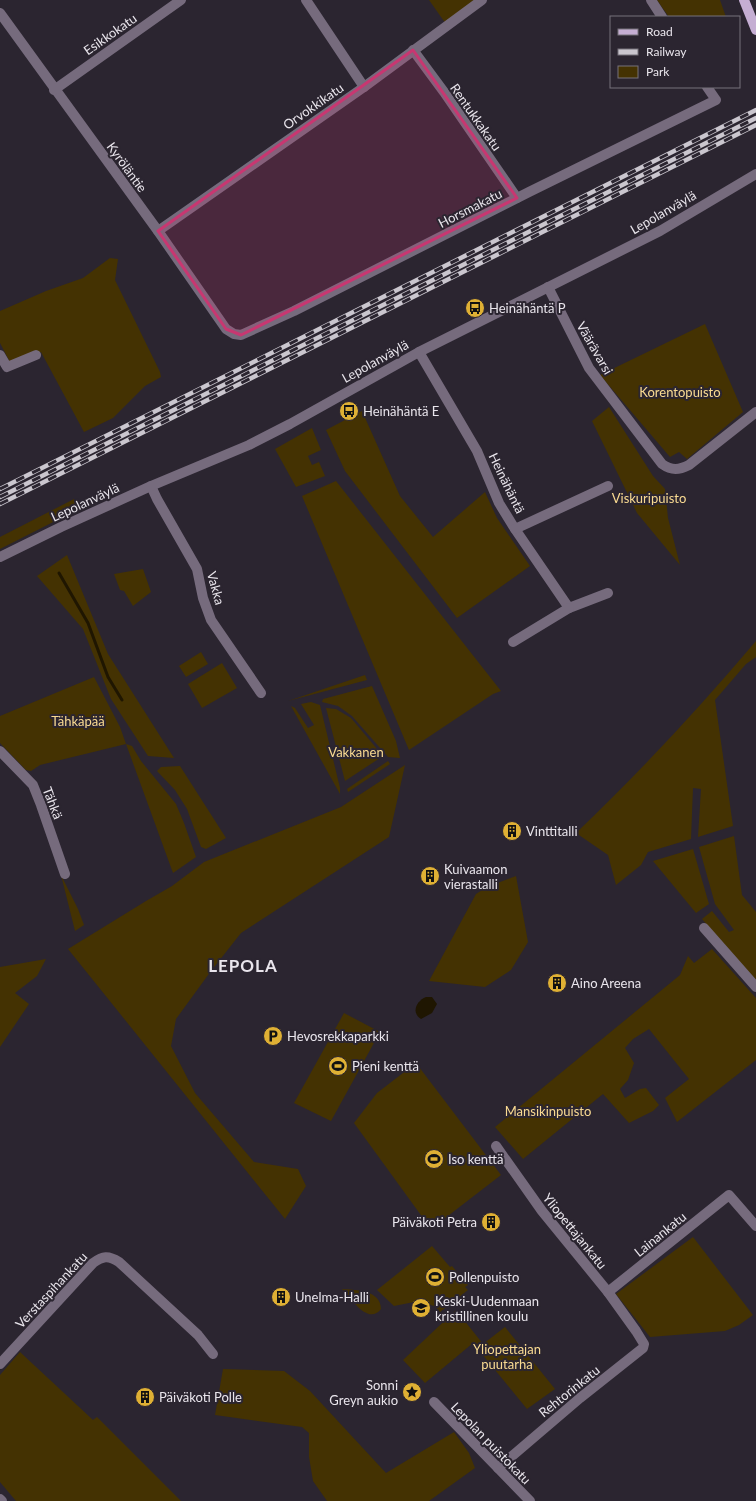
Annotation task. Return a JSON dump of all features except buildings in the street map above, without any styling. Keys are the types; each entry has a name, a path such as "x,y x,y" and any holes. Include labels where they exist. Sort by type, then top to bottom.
{"main road":[{"path":"744,0 756,30"}],"street":[{"name":"Esikkokatu","path":"54,90 181,0"},
{"path":"306,0 364,87"},
{"name":"Orvokkikatu","path":"158,231 364,87 482,0"},
{"path":"651,0 661,16"},
{"name":"Kyröläntie","path":"0,13 54,90 158,231 226,330 234,334"},
{"name":"Rentukkakatu","path":"413,50 444,92 517,198"},
{"name":"Horsmakatu","path":"234,334 241,335 294,311 517,198 716,100 708,88"},
{"name":"Lepolanväylä","path":"0,556 151,486 249,445 290,424 418,352 660,231 756,174"},
{"name":"Väärävarsi","path":"548,287 589,368 662,464 667,468 675,470 682,469 689,465 756,412"},
{"name":"Heinähäntä","path":"418,352 477,451 500,503 515,529 569,608"},
{"path":"0,354 7,367 36,355"},
{"name":"Vakka","path":"151,486 197,569 203,598 211,620 261,693"},
{"path":"515,529 608,486"},
{"path":"512,642 569,608 608,593"},
{"name":"Tähkä","path":"0,752 33,785 65,874"},
{"path":"704,928 756,987"},
{"name":"Yliopettajankatu","path":"496,1146 542,1212 608,1292 636,1331"},
{"name":"Lainankatu","path":"608,1292 729,1195 756,1226"},
{"name":"Verstaspihankatu","path":"0,1364 93,1263 100,1258 107,1257 115,1260 198,1335 213,1354"},
{"name":"Rehtorinkatu","path":"498,1468 580,1398 643,1348 644,1344 636,1331"},
{"name":"Lepolan puistokatu","path":"434,1402 530,1501"}],"highlighted area":[{"path":"413,50 517,198 241,335 226,329 158,231"}],"green space":[{"path":"429,0 477,0 446,24"},
{"path":"657,0 720,0 726,16 668,16"},
{"path":"110,258 118,259 115,280 160,372 161,377 145,386 113,418 84,432 41,352 10,362 0,343 0,311 46,291 83,278"},
{"name":"Korentopuisto","path":"705,324 743,412 687,459 679,452 670,457 600,375"},
{"name":"Viskuripuisto","path":"609,407 653,476 665,489 668,518 680,565 637,513 592,421"},
{"path":"362,411 400,496 433,537 485,492 497,518 530,566 457,618 345,471 326,430"},
{"path":"312,428 321,450 308,456 312,465 319,462 325,476 296,487 275,449"},
{"path":"336,481 501,691 493,694 409,750 302,496"},
{"path":"74,499 76,506 63,517 0,549 0,537"},
{"path":"67,555 108,654 174,758 148,756 111,699 83,629 37,576"},
{"path":"143,569 151,592 133,606 124,591 120,590 114,574"},
{"path":"756,641 756,657 746,664 715,700 733,826 698,837 701,789 693,788 691,839 648,852 641,865 616,885 608,855 576,833 669,739"},
{"path":"201,652 208,664 186,677 179,666"},
{"path":"222,663 237,688 202,708 188,684"},
{"path":"365,675 367,680 288,701"},
{"name":"Tähkäpää","path":"94,677 120,727 126,744 40,765 31,771 26,770 0,743 0,716"},
{"path":"372,686 396,741 400,758 388,757 352,716 338,706 322,702 323,699"},
{"path":"311,702 320,705 340,788 340,794 291,706 295,708 308,728 314,725 301,704"},
{"name":"Vakkanen","path":"326,708 336,709 351,718 383,756 345,781"},
{"path":"126,744 132,746 141,761 176,804 184,823 196,857 173,873"},
{"path":"388,761 390,764 348,792 347,789"},
{"path":"405,765 389,837 241,933 176,1019 171,1046 195,1093 254,1162 298,1169 306,1186 285,1219 68,949 172,886 204,862 341,807"},
{"path":"180,766 226,838 206,849 201,847 187,809 175,790 157,771 161,767"},
{"path":"734,836 742,895 756,912 756,980 702,919 712,911 729,932 734,930 715,904 699,847"},
{"path":"693,849 709,904 696,913 653,861"},
{"path":"61,875 78,909 84,925 75,931"},
{"path":"516,876 528,942 511,970 485,987 429,981 476,894 487,887"},
{"name":"Mansikinpuisto","path":"712,949 756,998 756,1060 677,1122 665,1098 689,1079 649,1029 633,1039 625,1048 634,1063 628,1080 620,1089 625,1098 640,1089 646,1088 659,1105 653,1111 629,1123 603,1094 523,1159 495,1127 680,975 688,956 694,963"},
{"path":"46,959 37,976 15,993 29,1004 0,1047 0,967"},
{"name":"Pieni kenttä","path":"344,1013 380,1032 331,1121 294,1103"},
{"name":"Iso kenttä","path":"416,1063 501,1175 431,1229 354,1123 377,1093"},
{"path":"693,1237 753,1315 739,1325 725,1331 650,1337 616,1294"},
{"name":"Pollenpuisto","path":"432,1246 468,1285 465,1287 468,1290 440,1312 435,1306 414,1302 394,1306 377,1290"},
{"path":"342,1289 367,1292 377,1298 381,1309 376,1313 365,1313"},
{"name":"Yliopettajan puutarha","path":"456,1310 483,1344 505,1327 555,1389 527,1409 473,1343 425,1383 403,1360"},
{"path":"20,1352 93,1420 97,1417 181,1501 16,1501 0,1482 0,1375"},
{"path":"223,1369 284,1371 310,1391 386,1473 454,1432 469,1453 475,1468 429,1501 327,1501 313,1481 309,1457 309,1433 302,1427 215,1415"}],"shaded area":[{"path":"426,997 432,997 437,1004 432,1013 421,1019 416,1014 416,1007 420,1001"}],"waterway":[{"path":"59,573 88,623 108,677 122,700"}],"railway":[{"path":"0,489 756,110"},
{"path":"0,497 756,118"},
{"path":"0,504 756,125"}],"place":[{"name":"Heinähäntä P","path":"475,308"},
{"name":"Heinähäntä E","path":"349,411"},
{"name":"Vinttitalli","path":"512,831"},
{"name":"Kuivaamon vierastalli","path":"430,876"},
{"name":"Aino Areena","path":"557,983"},
{"name":"Hevosrekkaparkki","path":"273,1036"},
{"name":"Pieni kenttä","path":"338,1066"},
{"name":"Iso kenttä","path":"434,1159"},
{"name":"Päiväkoti Petra","path":"491,1222"},
{"name":"Pollenpuisto","path":"435,1277"},
{"name":"Unelma-Halli","path":"281,1297"},
{"name":"Keski-Uudenmaan kristillinen koulu","path":"421,1308"},
{"name":"Sonni Greyn aukio","path":"412,1392"},
{"name":"Päiväkoti Polle","path":"145,1397"}],"district":[{"name":"LEPOLA","path":"243,965"}]}
